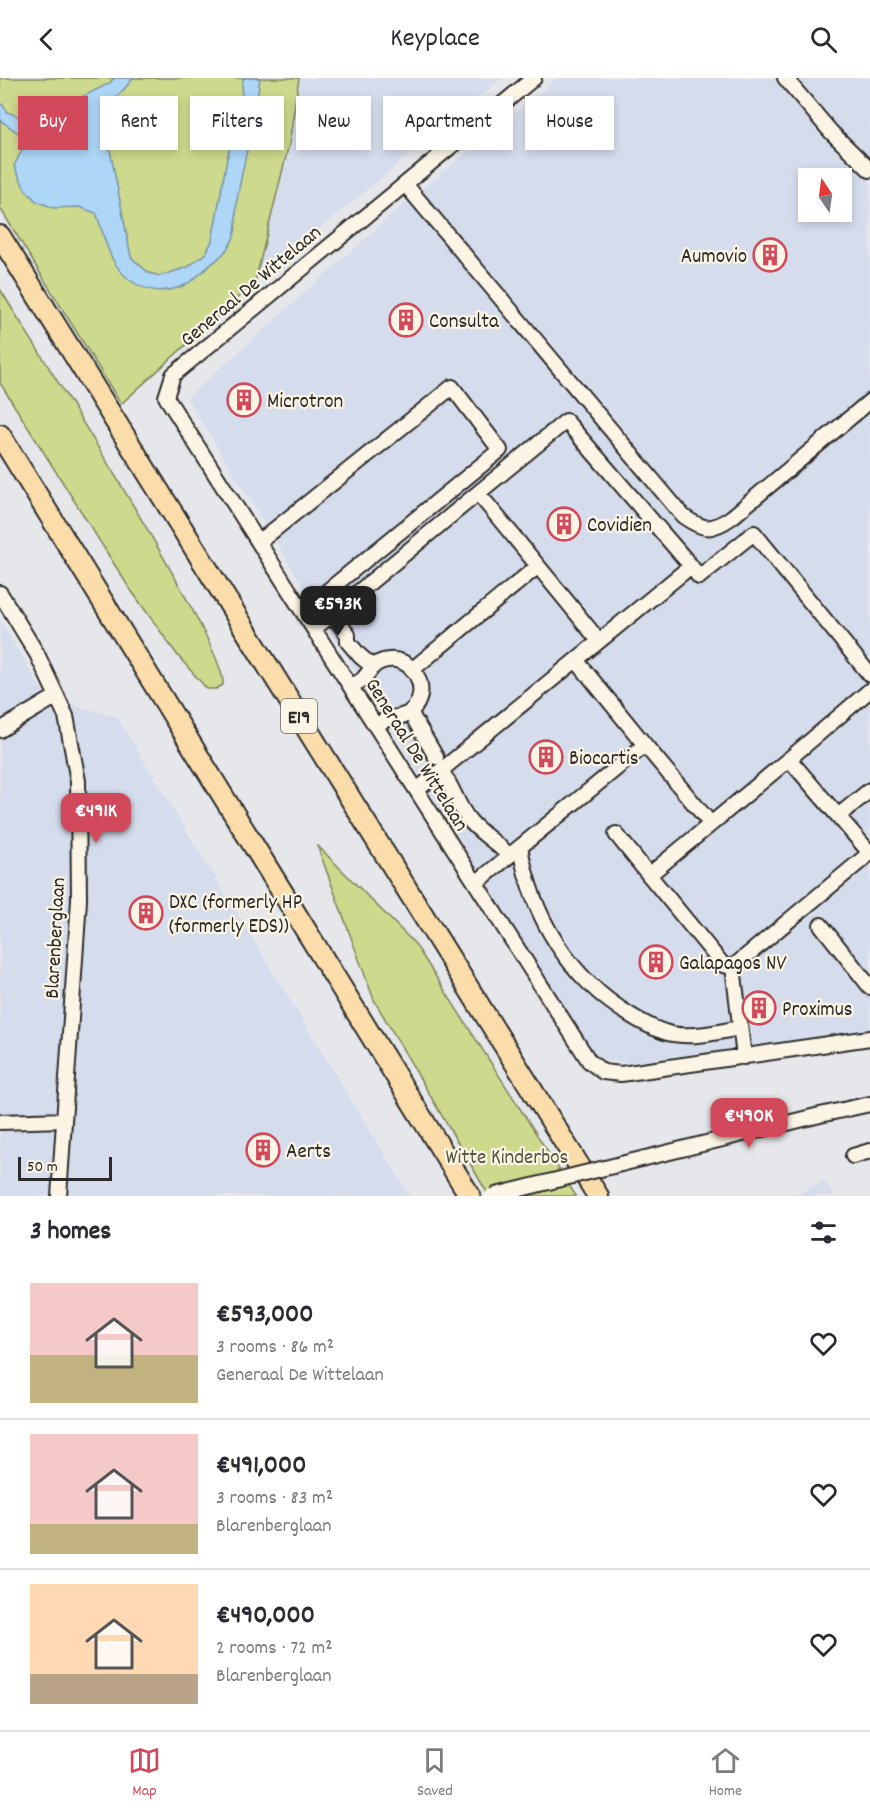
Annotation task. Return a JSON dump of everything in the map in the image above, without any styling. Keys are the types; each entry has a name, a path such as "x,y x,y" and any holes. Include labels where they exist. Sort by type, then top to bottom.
{"highway":[{"name":"E19","path":"0,236 598,1196"},
{"path":"0,435 470,1196"}],"street":[{"name":"Generaal De Wittelaan","path":"534,78 173,375 166,396 589,1061 603,1072 621,1074 870,1038"},
{"path":"785,78 831,132 870,170"},
{"path":"405,184 683,516 694,524 707,529 726,522 870,401"},
{"path":"259,542 452,387 500,450 303,611"},
{"path":"314,629 566,421 699,577 754,533 870,675"},
{"path":"478,493 599,641"},
{"path":"413,669 538,566"},
{"path":"417,790 691,566"},
{"name":"Blarenberglaan","path":"0,593 37,654 66,716 74,748 78,781 79,900 59,1196"},
{"path":"332,614 348,635 348,642 372,666"},
{"path":"351,687 363,679 372,666 385,660 400,661 413,669 421,691 415,706 410,712 388,719 376,726"},
{"path":"576,660 711,824"},
{"path":"649,875 870,690"},
{"path":"0,730 57,696"},
{"path":"410,712 436,757"},
{"path":"476,883 645,745"},
{"path":"733,967 870,853 789,759"},
{"path":"441,771 468,819 485,837 503,850 514,852"},
{"path":"838,816 870,790"},
{"path":"616,834 723,965 733,967"},
{"path":"514,852 544,924 554,941 578,973 606,999 637,1019 671,1034 689,1035 741,1028"},
{"path":"821,926 870,987"},
{"path":"733,967 744,1057"},
{"path":"492,1196 870,1104"},
{"path":"0,1122 64,1120"},
{"path":"853,1156 870,1151"}],"shaded area":[{"path":"299,78 502,78 480,96 383,96 383,150 415,150 255,282 289,144 296,98 296,150 371,150 371,96 296,96"},
{"path":"557,78 870,78 870,1029 629,1063 602,1060 585,1043 187,398 403,205 470,150 513,150 513,114 525,104 525,150 614,150 614,96 535,96"},
{"path":"0,620 46,697 117,717 410,1196 0,1196"},
{"path":"824,1181 835,1196 794,1196"}],"green space":[{"path":"0,78 299,78 289,144 255,282 121,404 0,208"},
{"path":"0,289 164,558 217,660 223,685 216,689 207,689 178,656 128,586 0,383"},
{"name":"Witte Kinderbos","path":"317,845 415,944 576,1196 489,1196 374,1000"}],"water":[{"path":"114,78 133,78 118,96 100,96 100,150 110,150 131,257 149,273 160,276 188,267 206,253 212,241 229,150 247,150 232,242 220,257 190,282 178,288 154,290 131,281 113,260 96,213 79,207 54,208 36,201 25,189 14,166 22,150 88,150 88,96 84,96 110,83"},
{"path":"243,78 260,78 257,96 242,96"},
{"path":"0,104 7,112 18,116 18,133 0,120"}],"place":[{"name":"Aumovio","path":"770,255"},
{"name":"Consulta","path":"406,320"},
{"name":"Microtron","path":"244,400"},
{"name":"Covidien","path":"564,524"},
{"name":"Biocartis","path":"546,757"},
{"name":"DXC (formerly HP (formerly EDS))","path":"146,913"},
{"name":"Galapagos NV","path":"656,962"},
{"name":"Proximus","path":"759,1008"},
{"name":"Aerts","path":"263,1150"}]}
